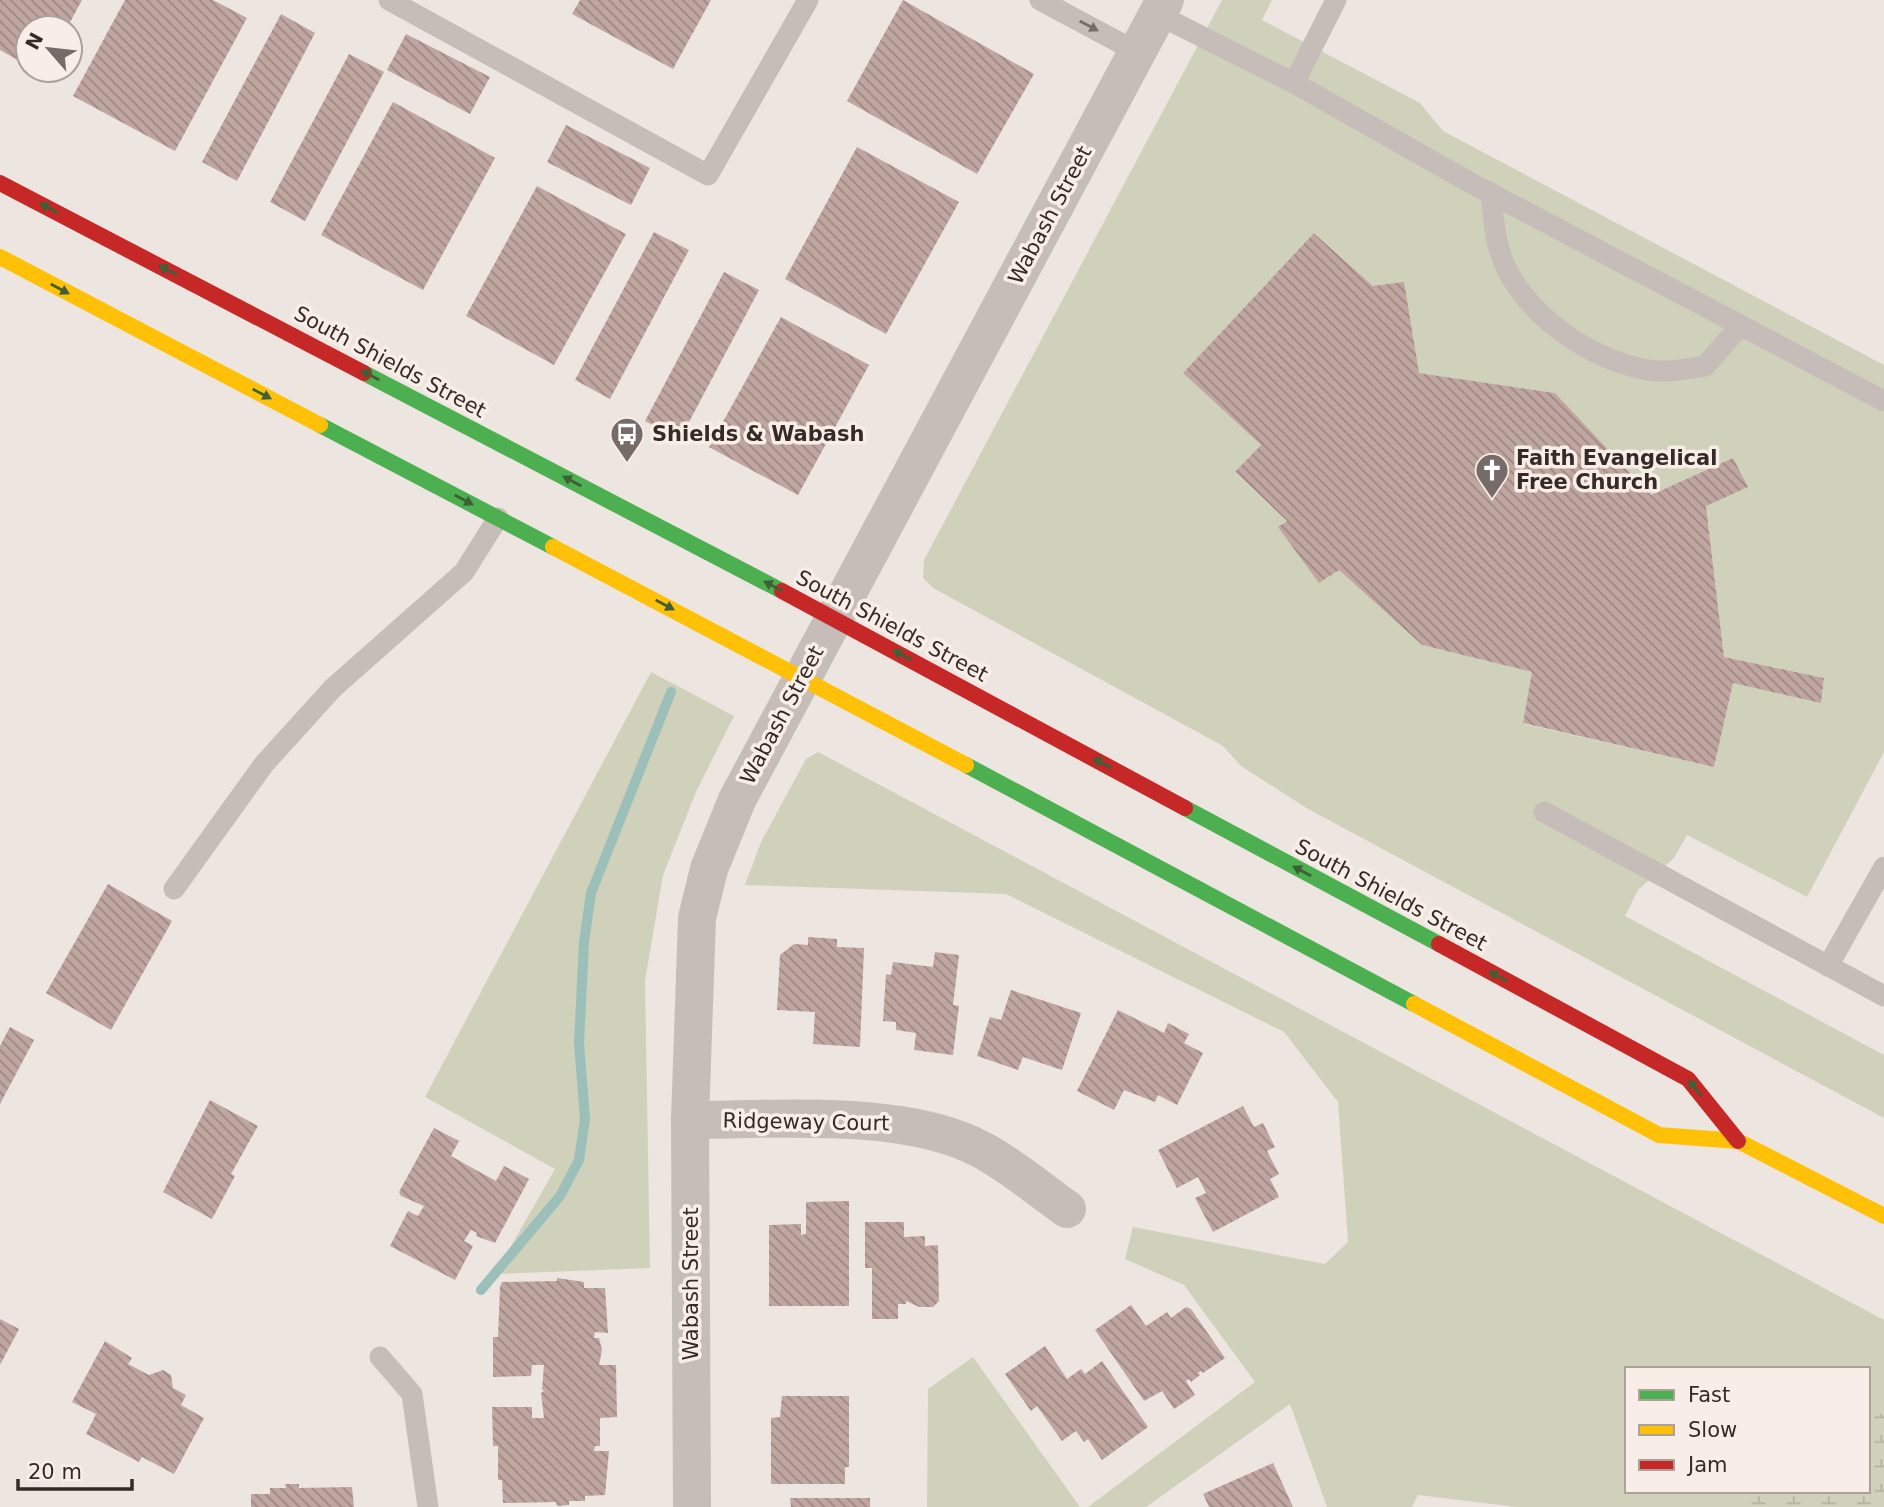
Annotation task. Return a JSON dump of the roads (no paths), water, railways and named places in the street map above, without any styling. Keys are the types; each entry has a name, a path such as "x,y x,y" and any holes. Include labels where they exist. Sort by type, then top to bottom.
{"main road":[{"name":"South Shields Street","path":"0,183 834,618 1688,1079 1738,1141"},
{"name":"South Shields Street","path":"0,257 802,678 1659,1135 1738,1141 1884,1216"}],"street":[{"name":"Wabash Street","path":"692,1507 691,1005 697,918 703,894 737,800 1161,7"},
{"name":"Ridgeway Court","path":"690,1120 856,1120 914,1126 983,1150 1068,1209"}],"lane":[{"path":"389,0 708,175 808,0"},
{"path":"1040,0 1137,52"},
{"path":"1294,83 1336,0"},
{"path":"1161,7 1490,193 1884,401"},
{"path":"1490,193 1500,253 1518,290 1556,329 1605,358 1657,371 1705,366 1740,326"},
{"path":"174,890 264,764 333,688 464,572 498,518"},
{"path":"1544,813 1884,996"},
{"path":"1828,967 1884,867"},
{"path":"380,1357 412,1394 428,1490 428,1507"}],"waterway":[{"path":"481,1290 560,1196 579,1160 585,1119 579,1043 584,942 591,893 671,692"}],"place":[{"name":"Shields & Wabash","path":"627,464"},
{"name":"Faith Evangelical Free Church","path":"1492,500"}]}
